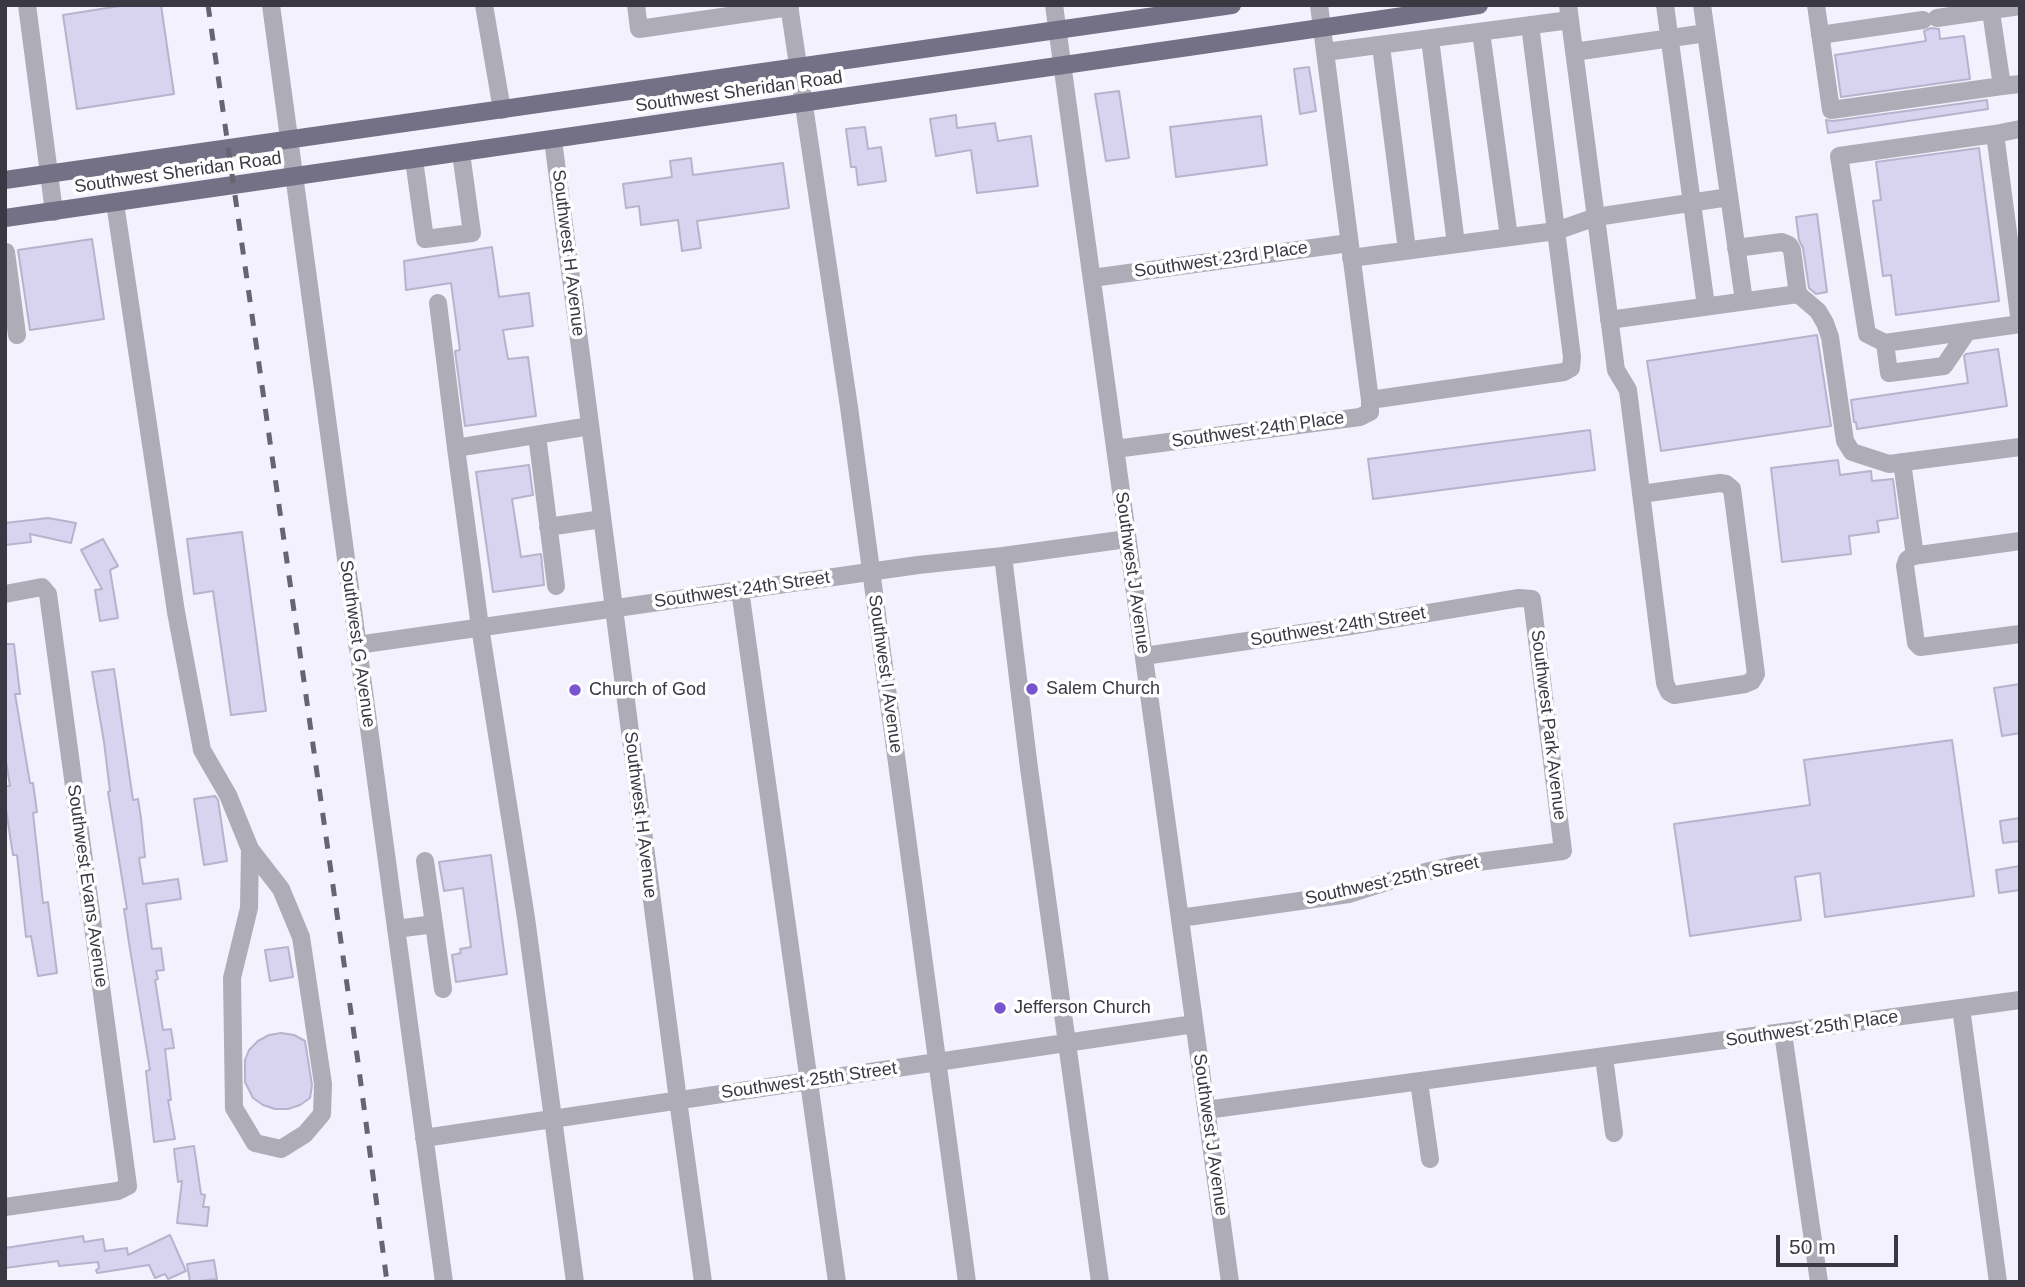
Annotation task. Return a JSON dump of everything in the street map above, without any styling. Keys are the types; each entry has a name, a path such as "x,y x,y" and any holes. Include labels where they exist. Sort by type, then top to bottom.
{"main road":[{"name":"Southwest Sheridan Road","path":"5,180 1058,31 1177,9 1232,5"},
{"name":"Southwest Sheridan Road","path":"5,218 1479,5"}],"street":[{"path":"27,5 54,212"},
{"name":"Southwest G Avenue","path":"271,5 444,1282"},
{"path":"484,5 502,110"},
{"path":"636,5 639,29 789,6"},
{"name":"Southwest J Avenue","path":"1054,5 1230,1282"},
{"path":"1319,5 1370,400 1564,372 1571,368 1572,357 1530,25"},
{"path":"1665,5 1706,306"},
{"path":"1702,5 1744,301"},
{"path":"1816,5 1831,110 2011,85 1991,8"},
{"name":"Southwest I Avenue","path":"789,6 849,407 967,1282"},
{"path":"1820,34 1931,14 2020,6"},
{"path":"1325,51 1530,25 1569,13 1616,370 1628,390 1641,494 1665,683 1669,692 1674,695 1752,681 1756,674 1732,489 1727,484 1720,483 1641,494"},
{"path":"1481,32 1508,237"},
{"path":"1574,52 1706,33"},
{"path":"1430,38 1456,244"},
{"path":"1381,46 1407,250"},
{"path":"1995,134 2020,323 1885,343 1867,334 1839,156 2020,130"},
{"name":"Southwest H Avenue","path":"553,140 703,1282"},
{"path":"414,160 425,239 472,233 461,153"},
{"name":"Southwest 23rd Place","path":"1092,278 1350,250 1407,250 1456,244 1556,231 1596,217 1730,197"},
{"path":"115,203 176,612 202,750 228,795 250,849 281,888 300,937 323,1084 322,1114 305,1135 281,1149 255,1143 234,1108 232,978 249,908 250,849"},
{"path":"1736,248 1782,242 1792,250 1798,294 1818,311 1830,337 1847,447 1857,454 1882,463 2020,447"},
{"path":"6,250 16,335"},
{"path":"1609,320 1798,294"},
{"path":"438,303 480,627 524,905 575,1282"},
{"path":"1885,343 1889,373 1944,366 1967,332"},
{"name":"Southwest 24th Place","path":"1115,449 1360,417 1370,412 1370,400"},
{"path":"456,448 590,426"},
{"path":"537,435 556,586"},
{"path":"1902,462 1915,555"},
{"path":"548,527 602,519"},
{"name":"Southwest 24th Street","path":"357,645 1128,538"},
{"path":"2020,541 1915,555 1907,560 1905,566 1916,643 1920,647 2020,634"},
{"path":"1003,556 1029,768 1100,1282"},
{"name":"Southwest Evans Avenue","path":"5,594 43,587 48,594 128,1186 118,1191 5,1207"},
{"path":"740,590 837,1282"},
{"name":"Southwest 24th Street","path":"1144,656 1519,598 1532,599"},
{"name":"Southwest Park Avenue","path":"1532,599 1563,851"},
{"name":"Southwest 25th Street","path":"1180,918 1349,894 1395,879 1455,865 1563,851"},
{"path":"425,861 443,989"},
{"path":"396,929 434,924"},
{"name":"Southwest 25th Place","path":"1206,1110 2020,1000"},
{"path":"1961,1008 1998,1282"},
{"name":"Southwest 25th Street","path":"424,1138 1194,1024"},
{"path":"1783,1033 1819,1282"},
{"path":"1604,1057 1614,1133"},
{"path":"1419,1082 1430,1159"}],"building":[{"path":"126,5 161,5 174,94 77,109 63,15"},
{"path":"1939,29 1940,39 1964,36 1970,79 1841,97 1835,55 1926,41 1924,31"},
{"path":"1309,67 1316,111 1300,114 1294,69"},
{"path":"1119,91 1129,158 1106,161 1095,94"},
{"path":"1987,100 1988,109 1828,133 1826,120"},
{"path":"956,115 957,128 995,123 998,141 1031,136 1038,186 977,193 971,150 936,156 930,119"},
{"path":"1261,116 1267,165 1176,177 1170,127"},
{"path":"865,127 868,149 881,147 886,181 858,185 856,167 851,167 846,129"},
{"path":"1979,148 1999,301 1896,315 1891,275 1883,276 1873,201 1881,200 1876,162"},
{"path":"691,158 693,175 783,163 789,208 697,221 701,248 682,251 678,220 641,225 639,206 626,208 623,184 672,177 670,161"},
{"path":"1817,214 1827,292 1816,294 1809,288 1796,217"},
{"path":"92,239 104,319 30,330 18,250"},
{"path":"492,247 499,297 529,293 533,326 503,330 508,359 528,357 536,416 465,426 455,351 460,350 451,283 406,290 404,261"},
{"path":"1817,335 1831,426 1661,451 1647,361"},
{"path":"1998,349 2007,406 1857,429 1851,400 1968,383 1964,356"},
{"path":"1590,430 1595,470 1373,499 1368,459"},
{"path":"1838,460 1840,475 1871,471 1872,481 1893,479 1898,518 1877,521 1879,532 1849,536 1851,554 1782,562 1771,468"},
{"path":"529,465 533,495 512,499 521,557 541,554 544,585 493,592 476,472"},
{"path":"48,518 76,523 71,543 30,534 31,542 5,545 5,523"},
{"path":"242,532 266,711 231,715 213,591 194,594 187,539"},
{"path":"103,539 118,566 110,570 118,618 100,621 95,590 102,589 81,550"},
{"path":"5,644 14,644 20,694 15,694 30,783 33,783 37,812 33,813 43,903 48,902 57,973 38,976 31,936 26,937 17,855 13,855 5,803 5,786 10,786 5,755"},
{"path":"114,669 133,800 138,799 141,818 145,857 139,858 143,884 178,879 181,899 146,904 152,949 161,948 164,970 156,971 158,979 155,980 163,1030 171,1029 174,1048 165,1049 171,1100 168,1100 175,1139 154,1142 146,1071 150,1070 124,909 127,909 92,672"},
{"path":"2020,684 2020,733 2002,736 1994,688"},
{"path":"1952,740 1974,896 1825,917 1820,873 1795,877 1801,920 1690,936 1674,824 1810,805 1804,760"},
{"path":"215,796 218,800 227,861 204,865 194,799"},
{"path":"2020,818 2020,841 2003,843 2000,821"},
{"path":"491,855 507,974 456,982 452,955 461,953 460,949 471,947 463,888 444,891 439,862"},
{"path":"2020,866 2020,890 1999,893 1996,870"},
{"path":"288,947 293,977 270,981 265,950"},
{"path":"269,1035 294,1035 305,1041 312,1085 310,1098 288,1109 263,1105 253,1098 245,1082 245,1060 249,1050"},
{"path":"194,1146 201,1194 205,1195 203,1207 209,1207 207,1226 177,1223 182,1181 178,1182 174,1149"},
{"path":"170,1235 186,1271 168,1279 165,1274 155,1278 149,1265 97,1273 98,1262 59,1266 58,1261 5,1268 5,1248 83,1236 84,1242 103,1239 105,1251 127,1248 128,1255"},
{"path":"214,1260 217,1279 190,1282 187,1264"}],"railway":[{"path":"208,5 387,1282"}],"place":[{"name":"Salem Church","path":"1032,689"},
{"name":"Church of God","path":"575,690"},
{"name":"Jefferson Church","path":"1000,1008"}]}
